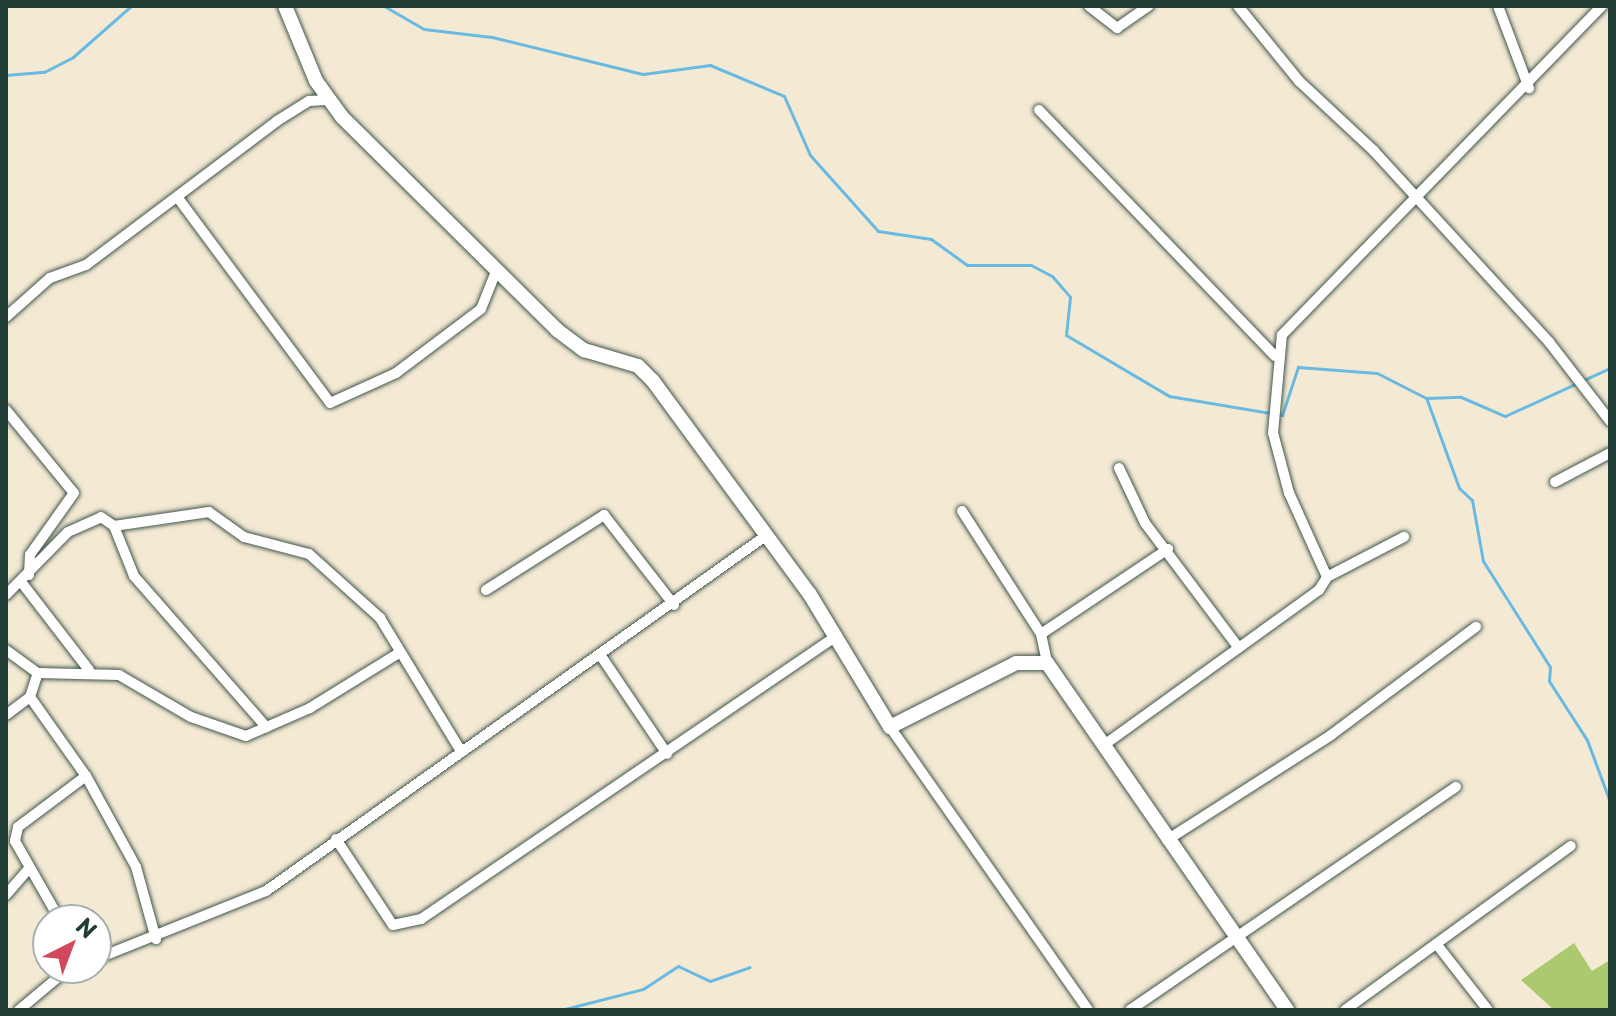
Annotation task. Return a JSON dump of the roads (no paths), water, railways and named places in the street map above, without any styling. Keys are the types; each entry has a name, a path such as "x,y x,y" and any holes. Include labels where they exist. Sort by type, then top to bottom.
{"street":[{"path":"285,6 326,100 584,350 638,366 767,535 890,727 1088,1010"},
{"path":"1089,6 1117,28 1149,6"},
{"path":"1238,6 1576,379 1610,421"},
{"path":"1498,6 1529,88"},
{"path":"1327,577 1289,493 1273,414 1275,356 1294,317 1529,88 1602,6"},
{"path":"6,317 50,278 86,265 277,121 309,101 326,100"},
{"path":"1039,110 1275,356"},
{"path":"178,198 330,403 396,373 481,309 497,269"},
{"path":"6,410 74,493 30,555 25,579 89,670"},
{"path":"1555,482 1610,453"},
{"path":"1119,468 1145,523 1168,549 1239,648"},
{"path":"962,511 1041,634 1047,663 1287,1010"},
{"path":"6,595 90,516 114,526 209,512 244,537 309,554 380,618 459,748"},
{"path":"486,590 604,515 674,605"},
{"path":"114,526 134,576 266,727"},
{"path":"112,954 156,939 266,891 459,748 601,656 767,535"},
{"path":"1104,745 1239,648 1327,577 1404,537"},
{"path":"1041,634 1168,549"},
{"path":"1167,840 1331,735 1476,627"},
{"path":"336,839 400,927 667,754 835,637"},
{"path":"6,650 38,673 89,670 119,675 191,717 246,736 399,653"},
{"path":"601,656 667,754"},
{"path":"890,727 1016,663 1047,663"},
{"path":"6,715 30,697 38,673"},
{"path":"30,697 86,776 136,867 156,939"},
{"path":"53,904 46,887 28,870 15,841 18,827 86,776"},
{"path":"1130,1010 1456,787"},
{"path":"1345,1010 1438,946 1571,846"},
{"path":"6,895 28,870"},
{"path":"1438,946 1488,1010"},
{"path":"19,1010 51,984"}],"waterway":[{"path":"6,75 44,72 73,57 131,6"},
{"path":"384,6 424,29 492,37 643,74 710,65 784,96 810,155 878,231 931,239 967,265 1031,265 1052,276 1070,297 1066,335 1169,396 1282,415 1298,367 1377,373 1426,398 1461,397 1505,416 1610,368"},
{"path":"1427,400 1459,488 1472,500 1483,561 1550,667 1549,681 1587,740 1610,802"},
{"path":"561,1010 643,989 678,966 710,981 750,967"}]}
